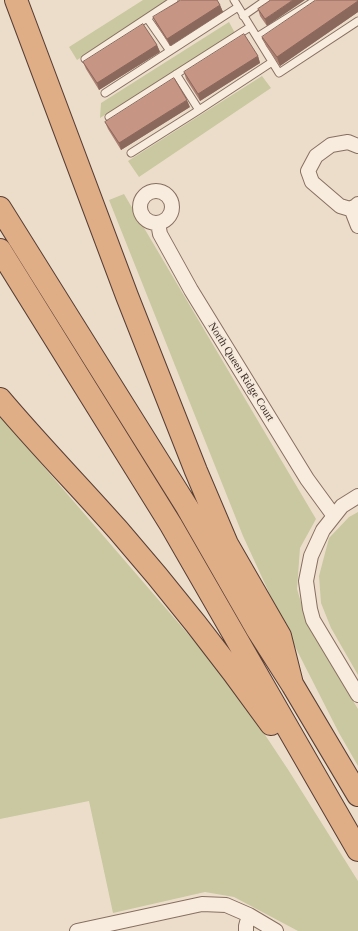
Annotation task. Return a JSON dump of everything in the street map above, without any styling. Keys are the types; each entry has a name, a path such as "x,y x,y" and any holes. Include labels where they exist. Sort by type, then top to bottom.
{"highway":[{"path":"16,0 127,296 196,471 227,544 280,636 292,684"},
{"path":"0,208 187,507 257,629 292,684 358,795"},
{"path":"0,250 171,525 354,843"},
{"path":"0,399 118,531 182,606 241,682 354,843"}],"street":[{"path":"358,146 348,142 331,145 316,156 308,171 312,182 340,206 355,206 358,226"},
{"name":"North Queen Ridge Court","path":"158,223 160,234 191,290 307,479 334,516"},
{"path":"358,496 342,506 323,530 311,556 306,581 313,620 358,695"},
{"path":"77,931 202,904 226,905 249,915 276,931"},
{"path":"246,931 249,915"}],"lane":[{"path":"85,59 174,0"},
{"path":"243,16 266,0"},
{"path":"257,37 316,0"},
{"path":"105,93 170,51 236,3 279,73 358,21"},
{"path":"147,18 170,51"},
{"path":"109,117 250,27"},
{"path":"131,153 272,62"},
{"path":"176,74 199,110"}],"shaded area":[{"path":"143,0 171,0 77,60 69,47"},
{"path":"229,22 235,33 100,118 101,103"},
{"path":"262,76 271,88 139,177 128,161"},
{"path":"124,194 316,519 300,548 297,589 308,626 358,709 358,766 339,733 283,623 243,536 109,200"},
{"path":"0,416 232,685 289,771 358,881 358,931 298,931 234,897 205,892 113,913 89,801 0,819"},
{"path":"358,512 358,675 331,628 321,603 319,576 329,538 349,517"}],"building":[{"path":"181,0 217,0 220,5 167,39 153,17"},
{"path":"271,0 293,0 265,19 258,9"},
{"path":"316,0 358,1 277,57 262,37"},
{"path":"143,24 157,45 97,83 83,62"},
{"path":"244,34 258,56 198,94 184,72"},
{"path":"174,78 187,100 119,143 105,122"}]}
